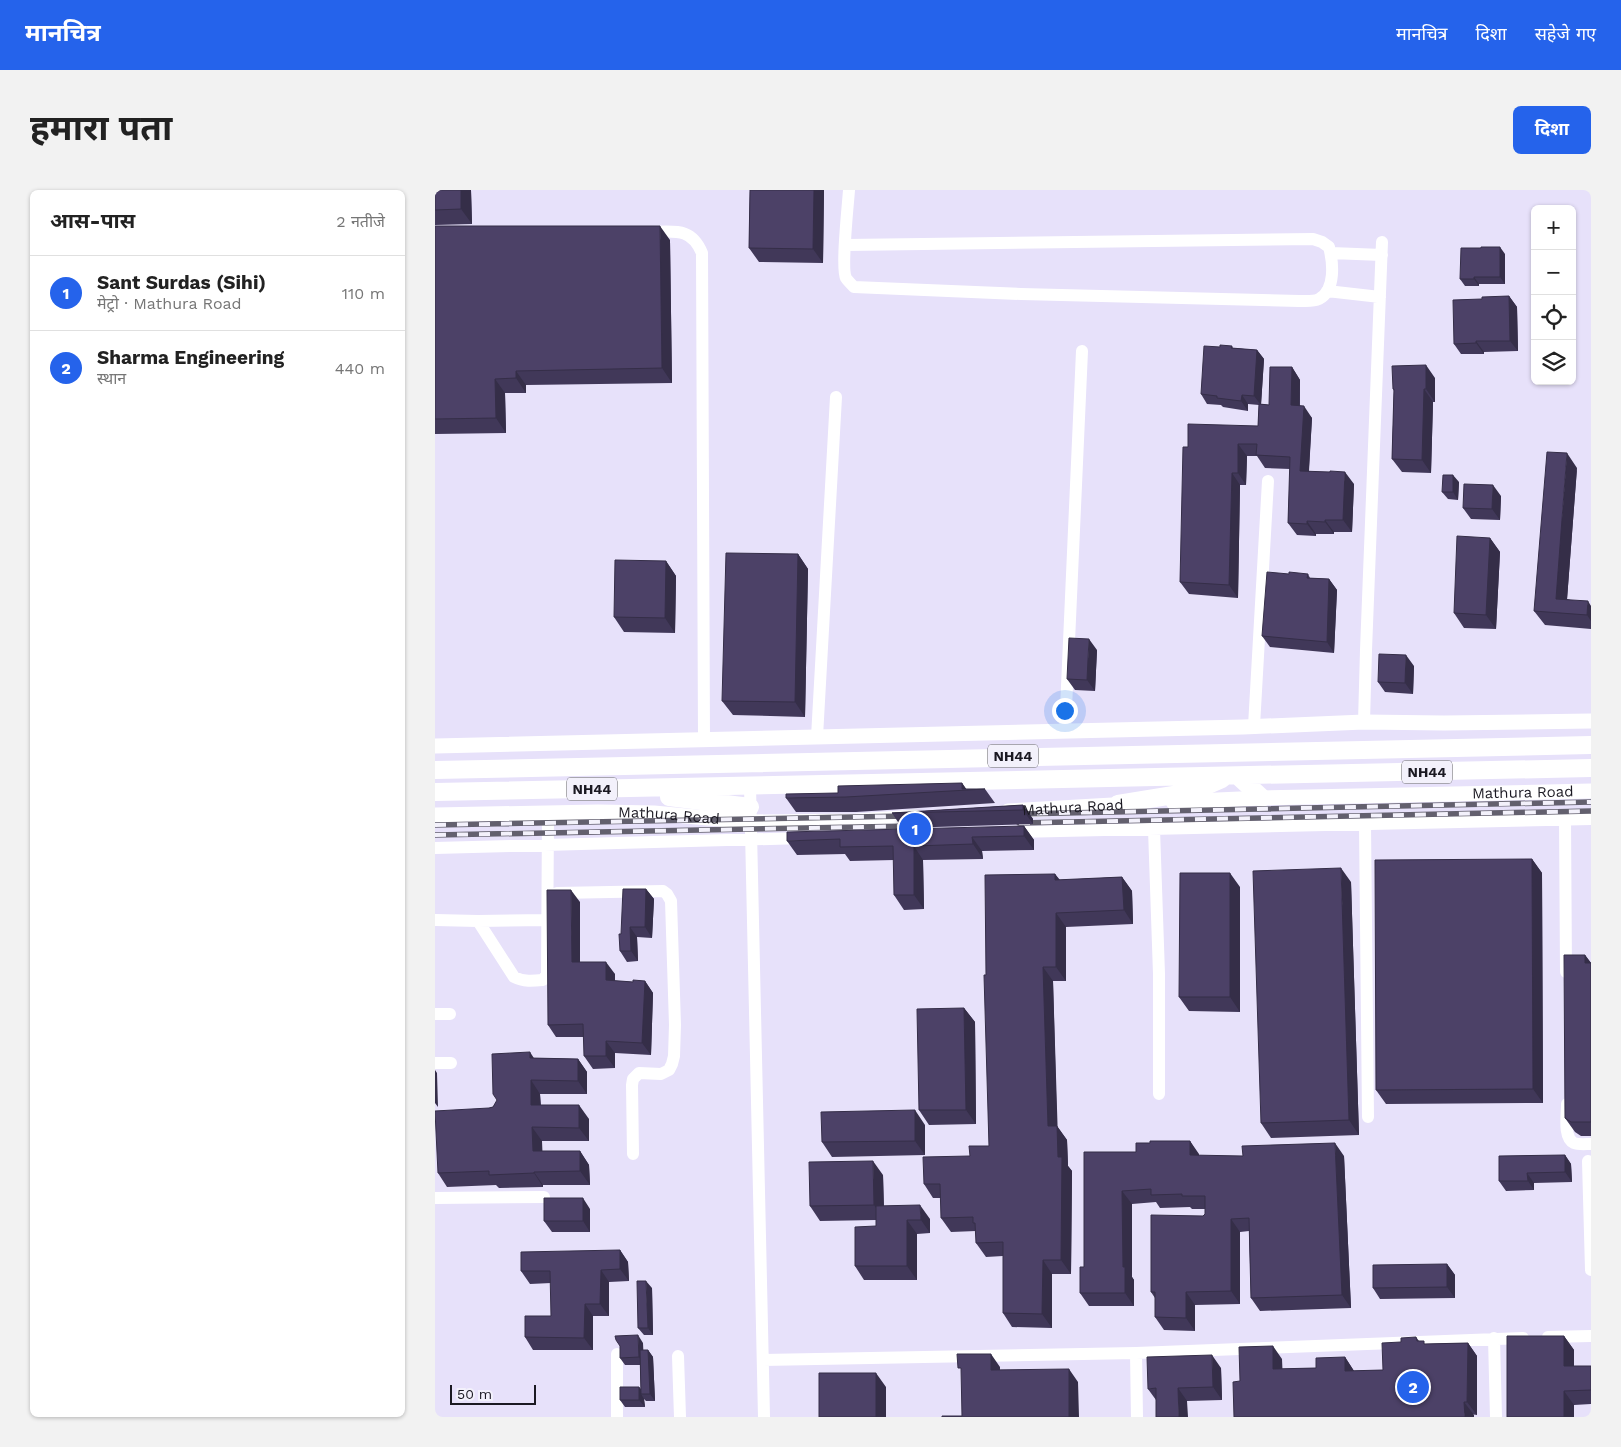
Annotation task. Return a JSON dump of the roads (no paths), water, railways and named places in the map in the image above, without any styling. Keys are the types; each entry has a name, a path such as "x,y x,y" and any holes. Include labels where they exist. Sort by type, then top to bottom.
{"highway":[{"name":"NH44","path":"435,770 1591,745"},
{"name":"NH44","path":"1234,776 1591,768"},
{"name":"Mathura Road","path":"435,792 1234,776"},
{"path":"1119,804 1192,792 1234,776 1262,798"},
{"path":"604,789 750,814"}],"main road":[{"path":"435,746 1365,722 1591,721"},
{"name":"Mathura Road","path":"992,812 1262,798 1591,791"},
{"name":"Mathura Road","path":"435,815 750,814 856,821 934,816"}],"street":[{"path":"846,245 1313,239 1329,247 1332,277 1327,291 1321,298 1314,301 1164,298 855,287 846,278 845,266 846,245 849,190"},
{"path":"632,232 681,232 689,235 698,243 702,254 704,739"},
{"path":"1331,253 1382,248 1366,650 1365,722"},
{"path":"1327,291 1380,297"},
{"path":"1065,731 1082,351"},
{"path":"817,737 835,397"},
{"path":"1254,726 1267,481"},
{"path":"750,786 764,1417"},
{"path":"478,922 511,973 518,979 527,981 543,980 546,976 548,814"},
{"path":"1565,819 1566,987"},
{"path":"997,833 1591,819"},
{"path":"1365,825 1368,1117"},
{"path":"1154,829 1159,974 1159,1094"},
{"path":"435,848 820,838"},
{"path":"547,893 663,891 671,901 675,1025 674,1056 669,1070 661,1074 639,1073 633,1078 633,1154"},
{"path":"435,920 478,922 547,920"},
{"path":"435,1014 450,1014"},
{"path":"435,1063 451,1063"},
{"path":"1567,1096 1567,1135 1572,1142 1591,1144"},
{"path":"1588,1161 1591,1270"},
{"path":"435,1198 544,1197"},
{"path":"763,1360 1136,1353 1494,1338 1591,1336"},
{"path":"1494,1338 1496,1417"},
{"path":"1136,1353 1137,1417"},
{"path":"617,1354 617,1417"},
{"path":"678,1356 680,1417"}],"railway":[{"path":"1015,814 1591,802"},
{"path":"1019,823 1591,811"},
{"path":"435,825 907,816"},
{"path":"435,835 914,826"}],"place":[{"name":"Sant Surdas (Sihi)","path":"915,829"},
{"name":"Sharma Engineering","path":"1413,1387"}]}
